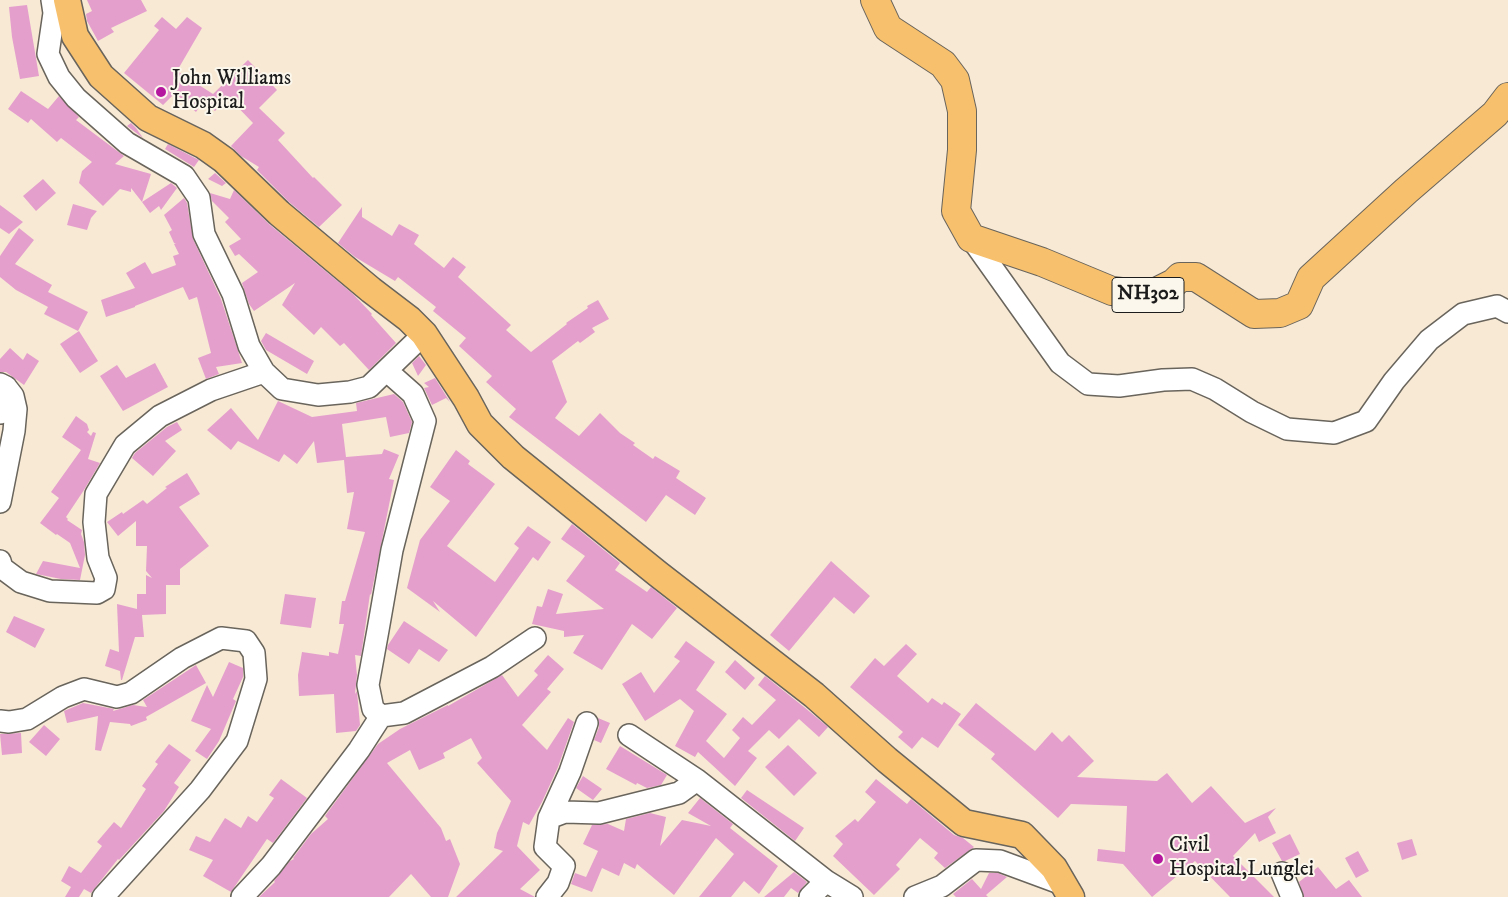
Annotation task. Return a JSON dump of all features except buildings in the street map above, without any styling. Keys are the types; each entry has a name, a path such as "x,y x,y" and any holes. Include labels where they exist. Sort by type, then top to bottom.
{"highway":[{"path":"875,0 888,28 943,64 955,80 962,111 962,150 956,211 971,238"},
{"name":"NH302","path":"971,238 1042,262 1112,291 1150,295 1174,283 1180,276 1196,277 1254,314 1280,313 1299,305 1311,278 1406,191 1495,114 1508,98"}],"main road":[{"path":"67,0 75,36 101,76 148,118 203,145 224,160 278,213 409,319 424,334 466,398 480,424 513,458 814,696 887,760 964,823 1022,835 1054,868 1068,891"}],"street":[{"path":"52,0 54,13 48,54 59,77 76,98 127,143 184,176 199,198 204,234 233,294 249,346 264,372 282,389 318,395 369,388 424,334"},
{"path":"971,238 1060,363 1088,384 1119,386 1163,380 1192,379 1215,388 1252,412 1287,429 1334,433 1366,421 1394,381 1429,340 1463,314 1497,306 1508,312"},
{"path":"380,716 373,709 368,684 392,550 424,421 413,394 387,371"},
{"path":"0,561 2,568 21,582 50,591 97,593 104,589 106,578 98,558 94,522 96,494 125,445 160,416 211,390 264,372"},
{"path":"0,413 3,385"},
{"path":"0,502 14,431 16,409 13,396 3,385"},
{"path":"0,721 9,722 27,719 63,697 84,689 117,696 131,693 182,658 221,638 246,641 254,652 256,679 237,741 200,790 103,897"},
{"path":"242,897 276,859 358,750 380,716 404,713 492,667 535,638"},
{"path":"548,897 558,883 564,866 545,848 549,818 570,772 587,723"},
{"path":"629,735 697,780 826,881 852,897"},
{"path":"549,818 565,812 599,813 679,793 697,780"},
{"path":"915,897 942,886 976,860 1000,861 1068,891"},
{"path":"1282,873 1292,897"},
{"path":"810,897 826,881"}],"place":[{"name":"John Williams Hospital","path":"161,92"},
{"name":"Civil Hospital,Lunglei","path":"1158,859"}]}
